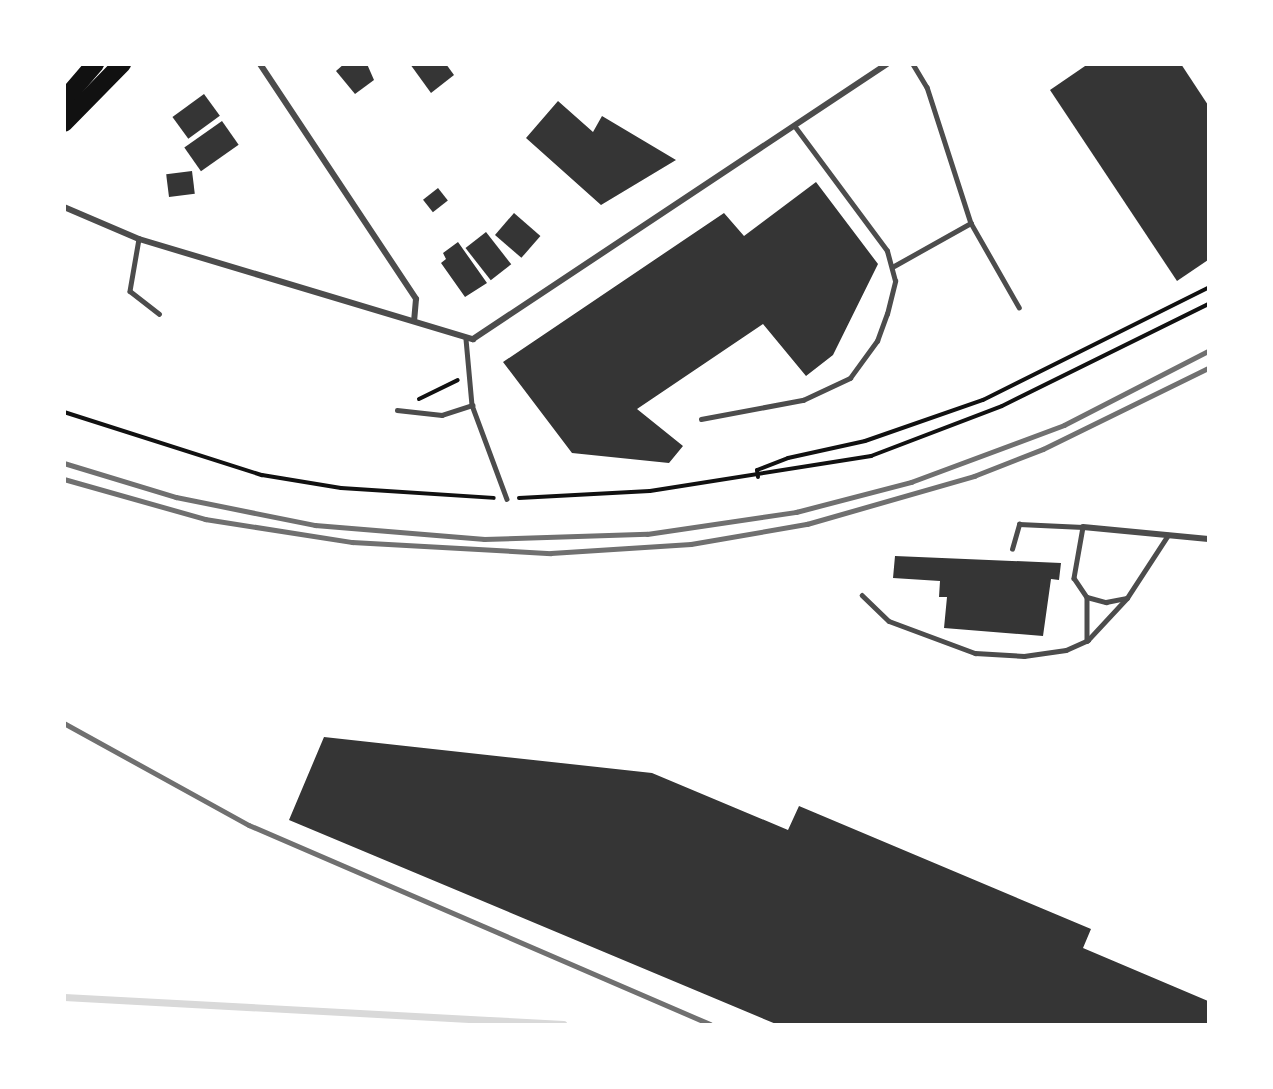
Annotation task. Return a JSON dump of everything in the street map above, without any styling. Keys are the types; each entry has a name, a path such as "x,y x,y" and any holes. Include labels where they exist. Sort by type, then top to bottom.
{"highway":[{"path":"64,100 95,64"},
{"path":"64,123 122,64"}],"street":[{"path":"260,64 416,299 414,321"},
{"path":"64,207 139,239 414,321 466,339 487,333 887,64"},
{"path":"1083,527 1209,539"}],"lane":[{"path":"913,64 927,87 971,223 1019,307"},
{"path":"795,127 894,266"},
{"path":"701,419 803,400 850,378 877,341 894,266 971,223"},
{"path":"139,239 130,291 159,314"},
{"path":"466,339 472,405 507,499"},
{"path":"398,410 442,415 472,405"},
{"path":"1012,549 1019,524 1083,527 1074,578 1087,597 1087,641"},
{"path":"862,595 889,621 975,653 1024,656 1087,641 1127,598 1168,535"},
{"path":"1087,597 1106,602 1127,598"}],"path":[{"path":"758,477 757,470 788,458 865,441 983,400 1209,288"},
{"path":"64,412 262,475 341,488 507,499 650,491 758,477 871,456 1002,406 1209,304"},
{"path":"434,392 448,384"}],"building":[{"path":"344,64 367,64 374,80 355,94 336,71"},
{"path":"410,64 446,64 454,75 431,93"},
{"path":"1088,64 1181,64 1208,105 1208,260 1177,281 1050,90"},
{"path":"204,94 220,116 188,139 172,117"},
{"path":"558,101 593,132 602,116 676,160 601,205 526,138"},
{"path":"222,121 239,145 201,171 184,147"},
{"path":"192,171 195,194 169,197 166,174"},
{"path":"816,182 878,264 833,355 806,376 763,324 637,409 683,446 669,463 572,453 503,362 724,213 744,236"},
{"path":"438,188 448,201 433,212 423,200"},
{"path":"514,213 540,236 521,258 495,235"},
{"path":"486,232 511,264 491,280 466,248"},
{"path":"458,242 487,283 465,297 441,263 446,259 443,253"},
{"path":"895,556 1061,563 1059,580 1051,579 1043,636 944,628 947,597 939,597 940,581 893,578"},
{"path":"324,737 652,773 788,830 799,806 1091,929 1083,948 1208,1001 1208,1024 776,1024 289,820"}],"waterway":[{"path":"64,997 563,1024"}],"railway":[{"path":"64,463 176,497 315,525 484,539 647,534 796,512 911,482 1064,425 1208,351"},
{"path":"64,479 205,519 352,542 551,553 691,544 807,524 974,476 1043,449 1208,368"},
{"path":"64,723 249,825 710,1024"}]}
